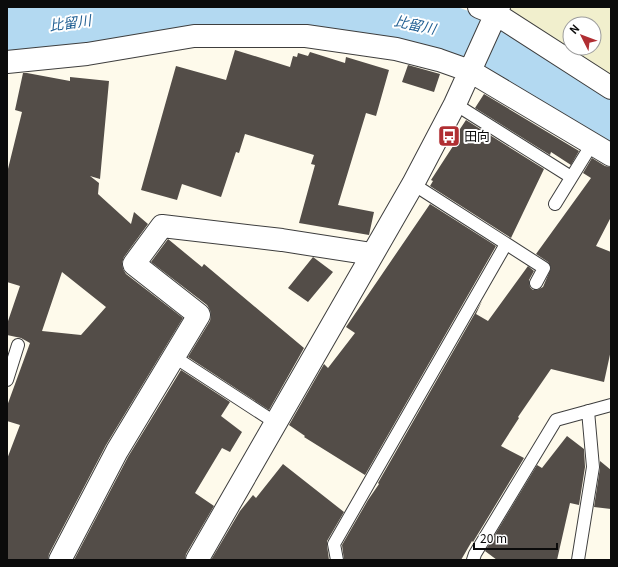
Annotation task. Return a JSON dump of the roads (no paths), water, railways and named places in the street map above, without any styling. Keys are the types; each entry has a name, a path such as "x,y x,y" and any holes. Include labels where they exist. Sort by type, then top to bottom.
{"street":[{"path":"197,560 413,184 455,104 472,66 492,13 611,88"},
{"path":"8,66 194,36 306,36 396,49 439,60 472,66 611,155"},
{"path":"60,560 117,451 198,315 134,264 162,226 282,240 372,254"}],"lane":[{"path":"455,104 571,177"},
{"path":"555,204 592,144"},
{"path":"413,184 544,268 536,283"},
{"path":"337,560 334,544 506,244"},
{"path":"7,380 18,345"},
{"path":"173,356 276,423"},
{"path":"473,560 475,554 556,420 611,405"},
{"path":"578,560 593,467 588,411"}],"waterway":[{"name":"比留川","path":"7,28 53,27 171,7 281,8 376,18 416,24 453,32 507,54 611,119"}],"place":[{"name":"田向","path":"449,136"}]}
